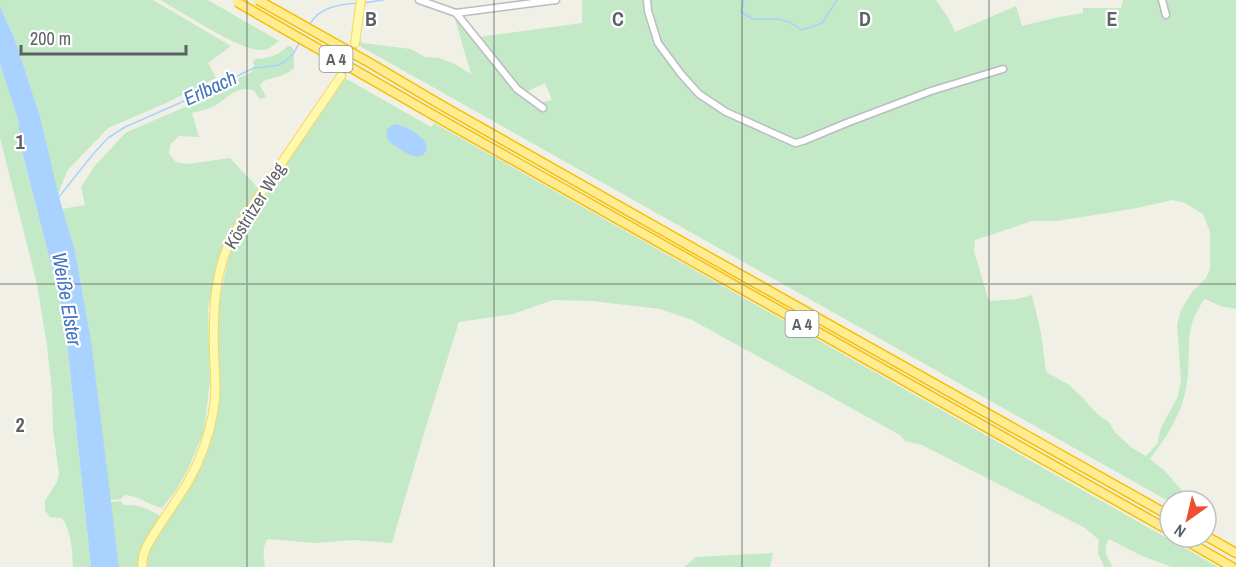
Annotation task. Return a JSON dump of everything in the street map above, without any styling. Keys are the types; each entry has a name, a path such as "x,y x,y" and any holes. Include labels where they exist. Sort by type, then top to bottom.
{"highway":[{"name":"A 4","path":"258,0 1158,509"},
{"name":"A 4","path":"235,1 1158,524"},
{"path":"1218,543 1236,553"},
{"path":"1201,549 1232,567"}],"main road":[{"path":"355,43 361,0"},
{"name":"Köstritzer Weg","path":"142,567 150,539 188,481 209,431 215,395 216,288 227,245 341,76"}],"street":[{"path":"419,0 456,13 556,0"},
{"path":"647,0 651,23 658,43 699,94 726,112 795,143 931,91 1003,69"},
{"path":"1162,0 1166,15"},
{"path":"456,13 517,89 543,108"}],"green space":[{"path":"0,0 153,0 231,46 208,63 216,78 108,128 67,171 58,195 40,116 15,40 0,6"},
{"path":"160,0 208,0 279,41 262,50 240,45"},
{"path":"582,0 936,0 955,32 1016,6 1022,26 1083,13 1083,8 1121,8 1123,0 1236,0 1236,309 1220,306 1205,299 1198,310 1190,332 1188,377 1184,399 1172,426 1150,459 1164,470 1181,489 1158,489 1158,495 358,45 360,40 362,43 411,49 425,57 439,58 453,63 471,74 454,16 516,90 540,103 552,100 545,83 526,92 519,87 478,37 582,23","holes":["1173,200 1185,203 1203,214 1210,232 1210,269 1206,278 1192,292 1181,310 1177,325 1181,380 1178,396 1161,428 1157,444 1146,456 1121,438 1109,422 1097,414 1068,384 1046,372 1041,333 1032,295 1017,299 989,301 974,251 975,240 1032,221 1057,221"]},
{"path":"288,46 294,50 294,68 286,74 262,82 260,85 266,97 260,99 253,90 240,90 212,107 192,113 199,137 179,136 170,145 169,154 176,162 188,164 230,158 259,189 225,241 220,257 208,308 210,381 204,432 187,471 162,508 125,495 121,499 110,500 91,340 75,251 62,209 85,205 81,187 94,167 125,133 240,83 239,78 252,72 255,59 273,56"},
{"path":"0,64 18,120 21,147 64,315 91,567 73,567 68,529 62,518 50,517 45,510 45,501 57,482 59,474 53,430 52,392 37,284 0,138"},
{"path":"343,77 431,127 434,123 1158,533 1158,549 1186,549 1218,567 1172,567 1142,556 1109,539 1107,557 1113,567 1104,567 1098,553 1099,540 1085,528 922,445 905,441 900,435 692,320 660,309 592,301 553,300 513,314 459,322 392,543 353,540 315,543 268,539 264,549 265,567 145,567 148,551 187,490 211,436 217,353 217,313 228,260 235,240"},
{"path":"121,501 123,505 143,507 160,516 139,553 139,567 119,567 110,502"},
{"path":"773,553 770,567 684,567 696,557"}],"water":[{"name":"Weiße Elster","path":"0,6 15,40 40,116 59,197 75,251 91,340 119,567 91,567 64,315 21,147 18,120 0,64"},
{"path":"394,124 409,129 423,139 427,145 426,152 421,156 412,155 390,142 387,138 387,129"}],"waterway":[{"name":"Erlbach","path":"363,3 383,0"},
{"name":"Erlbach","path":"744,0 741,12 753,19 778,19 790,22 802,30 822,23 837,0"},
{"name":"Erlbach","path":"310,24 325,10 358,3"},
{"name":"Erlbach","path":"58,198 108,138 125,127 254,68 279,65 294,53 300,41"}],"tunnel":[{"path":"341,76 355,43"}]}
